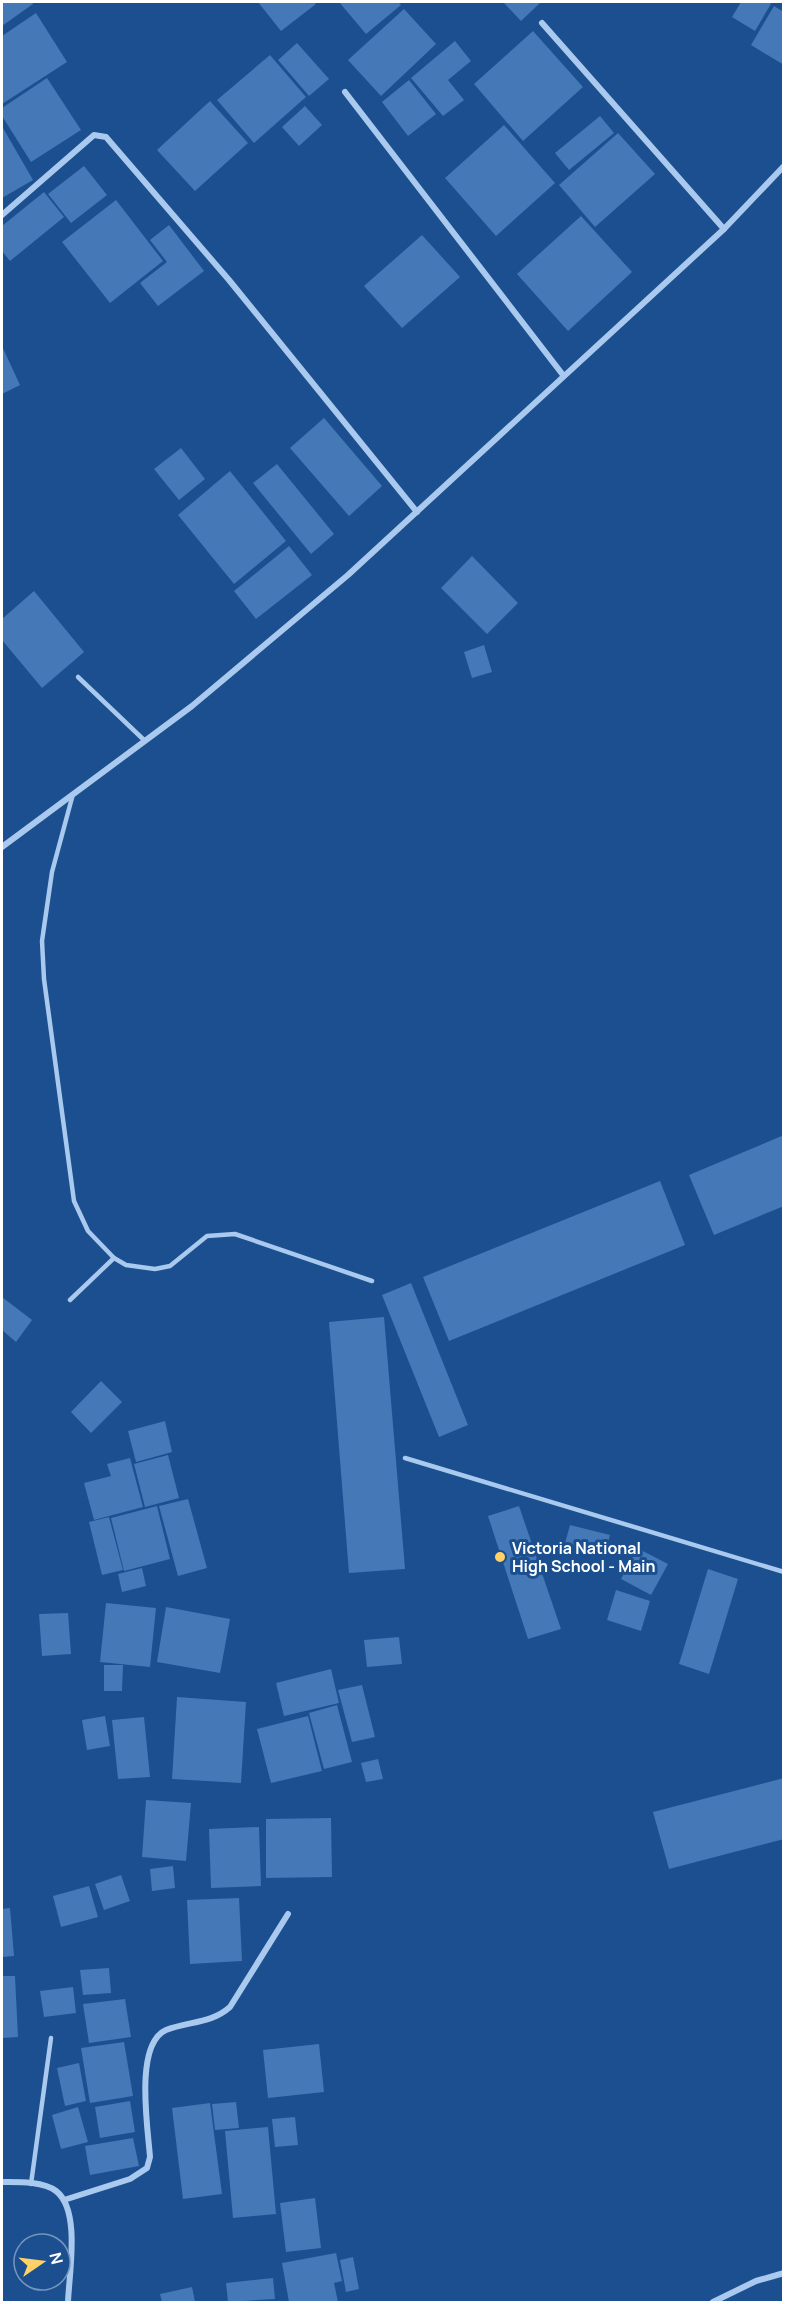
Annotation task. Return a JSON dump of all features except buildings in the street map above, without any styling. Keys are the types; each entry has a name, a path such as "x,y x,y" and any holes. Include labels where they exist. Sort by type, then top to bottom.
{"street":[{"path":"542,23 724,229"},
{"path":"345,92 563,375"},
{"path":"2,215 94,135 106,137 229,280 417,512"},
{"path":"2,847 251,659 348,576 563,375 724,229 783,166"},
{"path":"64,2200 130,2179 147,2168 150,2157 145,2075 147,2061 156,2039 167,2030 207,2021 221,2015 230,2007 288,1914"},
{"path":"2,2182 44,2186 55,2191 69,2209 71,2222 68,2302"},
{"path":"713,2302 756,2281 783,2273"}],"lane":[{"path":"78,676 145,741"},
{"path":"73,794 52,872 42,940 44,979 74,1201 88,1231 114,1258 126,1265 155,1269 170,1266 207,1236 235,1234 372,1281"},
{"path":"70,1300 114,1258"},
{"path":"405,1458 783,1572"},
{"path":"31,2184 51,2038"}],"place":[{"name":"Victoria National High School - Main","path":"500,1557"}]}
